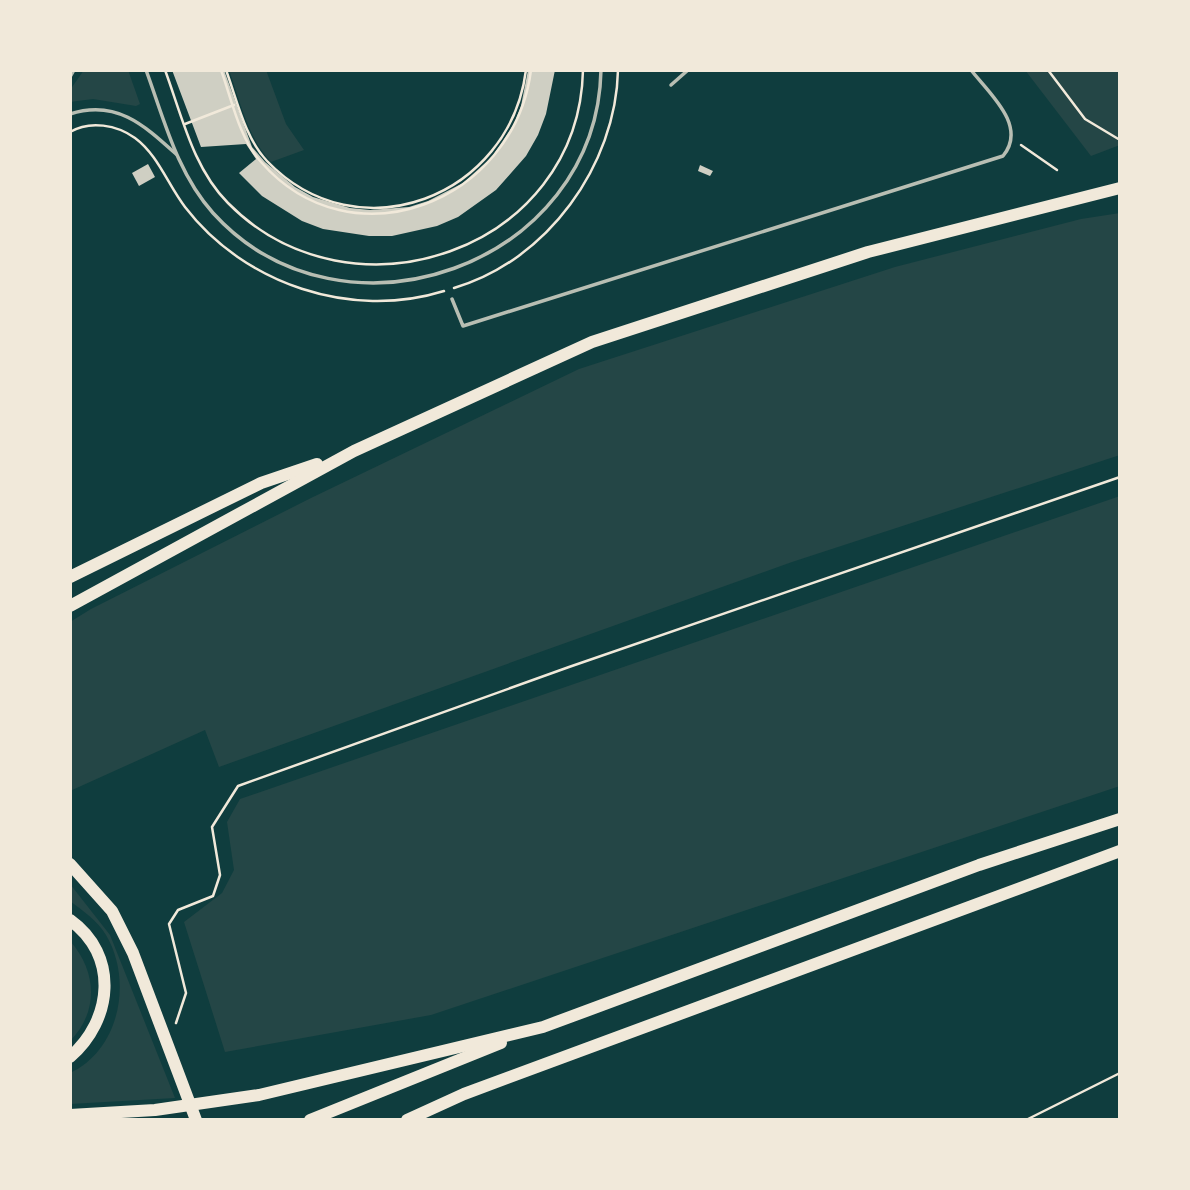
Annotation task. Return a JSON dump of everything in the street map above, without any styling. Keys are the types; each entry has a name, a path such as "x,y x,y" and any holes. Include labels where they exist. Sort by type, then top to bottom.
{"main road":[{"path":"70,606 354,451 592,342 868,252 1120,188"},
{"path":"70,577 261,483 354,451"},
{"path":"310,1120 543,1027 979,866 1120,819"},
{"path":"407,1120 464,1094 1120,851"},
{"path":"70,864 112,911 133,953 166,1047 196,1120"},
{"path":"70,920 93,942 102,961 105,993 100,1017 90,1037 70,1057"},
{"path":"70,1115 155,1110 259,1095 543,1027"}],"lane":[{"path":"70,77 74,70"},
{"path":"146,70 185,176 214,214 270,257 314,275 360,283 431,277 453,270 499,248 520,233 555,196 581,152 590,129 601,70"},
{"path":"671,85 688,70"},
{"path":"452,299 463,326 985,164 1003,156 1012,139 1009,119 971,70"},
{"path":"70,114 93,110 132,117 177,155"}],"path":[{"path":"165,70 201,168 213,186 260,230 298,251 362,266 405,264 447,254 489,233 526,203 548,176 565,145 580,100 583,70"},
{"path":"221,70 250,148 263,164 294,190 340,208 390,212 419,206 447,195 480,173 494,159 516,125 531,70"},
{"path":"226,70 254,146 267,161 281,174 314,194 341,204 370,208 390,207 427,199 462,181 477,169 496,148 512,123 526,70"},
{"path":"70,132 97,125 118,127 137,139 153,154 169,184 201,226 220,244 262,272 285,283 334,297 359,300 410,299 459,287 485,276 509,262 551,227 569,206 597,159 614,107 618,70"},
{"path":"1048,70 1085,120 1120,140"},
{"path":"185,124 234,105"},
{"path":"1012,139 1057,170"},
{"path":"166,1047 186,993 169,924 178,910 213,896 220,876 212,827 238,786 582,663 1120,477"},
{"path":"1026,1120 1120,1073"}],"shaded area":[{"path":"84,70 128,70 140,104 136,106 93,99 70,102 70,90"},
{"path":"229,70 266,70 286,124 304,150 271,162 256,142"},
{"path":"1025,70 1120,70 1120,145 1091,156"},
{"path":"1120,213 1120,455 792,562 219,767 205,730 70,791 70,622 91,609 311,498 579,369 895,267 1081,219"},
{"path":"1120,496 1120,786 431,1015 225,1052 184,922 222,893 234,870 227,822 240,799"},
{"path":"70,884 110,935 175,1098 70,1104 70,1073 87,1062 101,1048 117,1012 120,992 119,972 106,935 99,925 70,901"},
{"path":"70,941 85,965 91,991 86,1017 70,1041"}],"building":[{"path":"172,70 224,70 252,147 265,162 295,187 313,197 350,208 370,210 409,207 428,201 463,183 492,157 514,124 521,106 528,70 555,70 546,114 538,135 526,156 496,190 458,217 437,226 392,236 369,236 323,229 302,221 262,196 239,173 256,159 246,144 201,147"},
{"path":"148,164 155,177 139,186 132,173"},
{"path":"700,165 713,171 710,176 698,171"}]}
